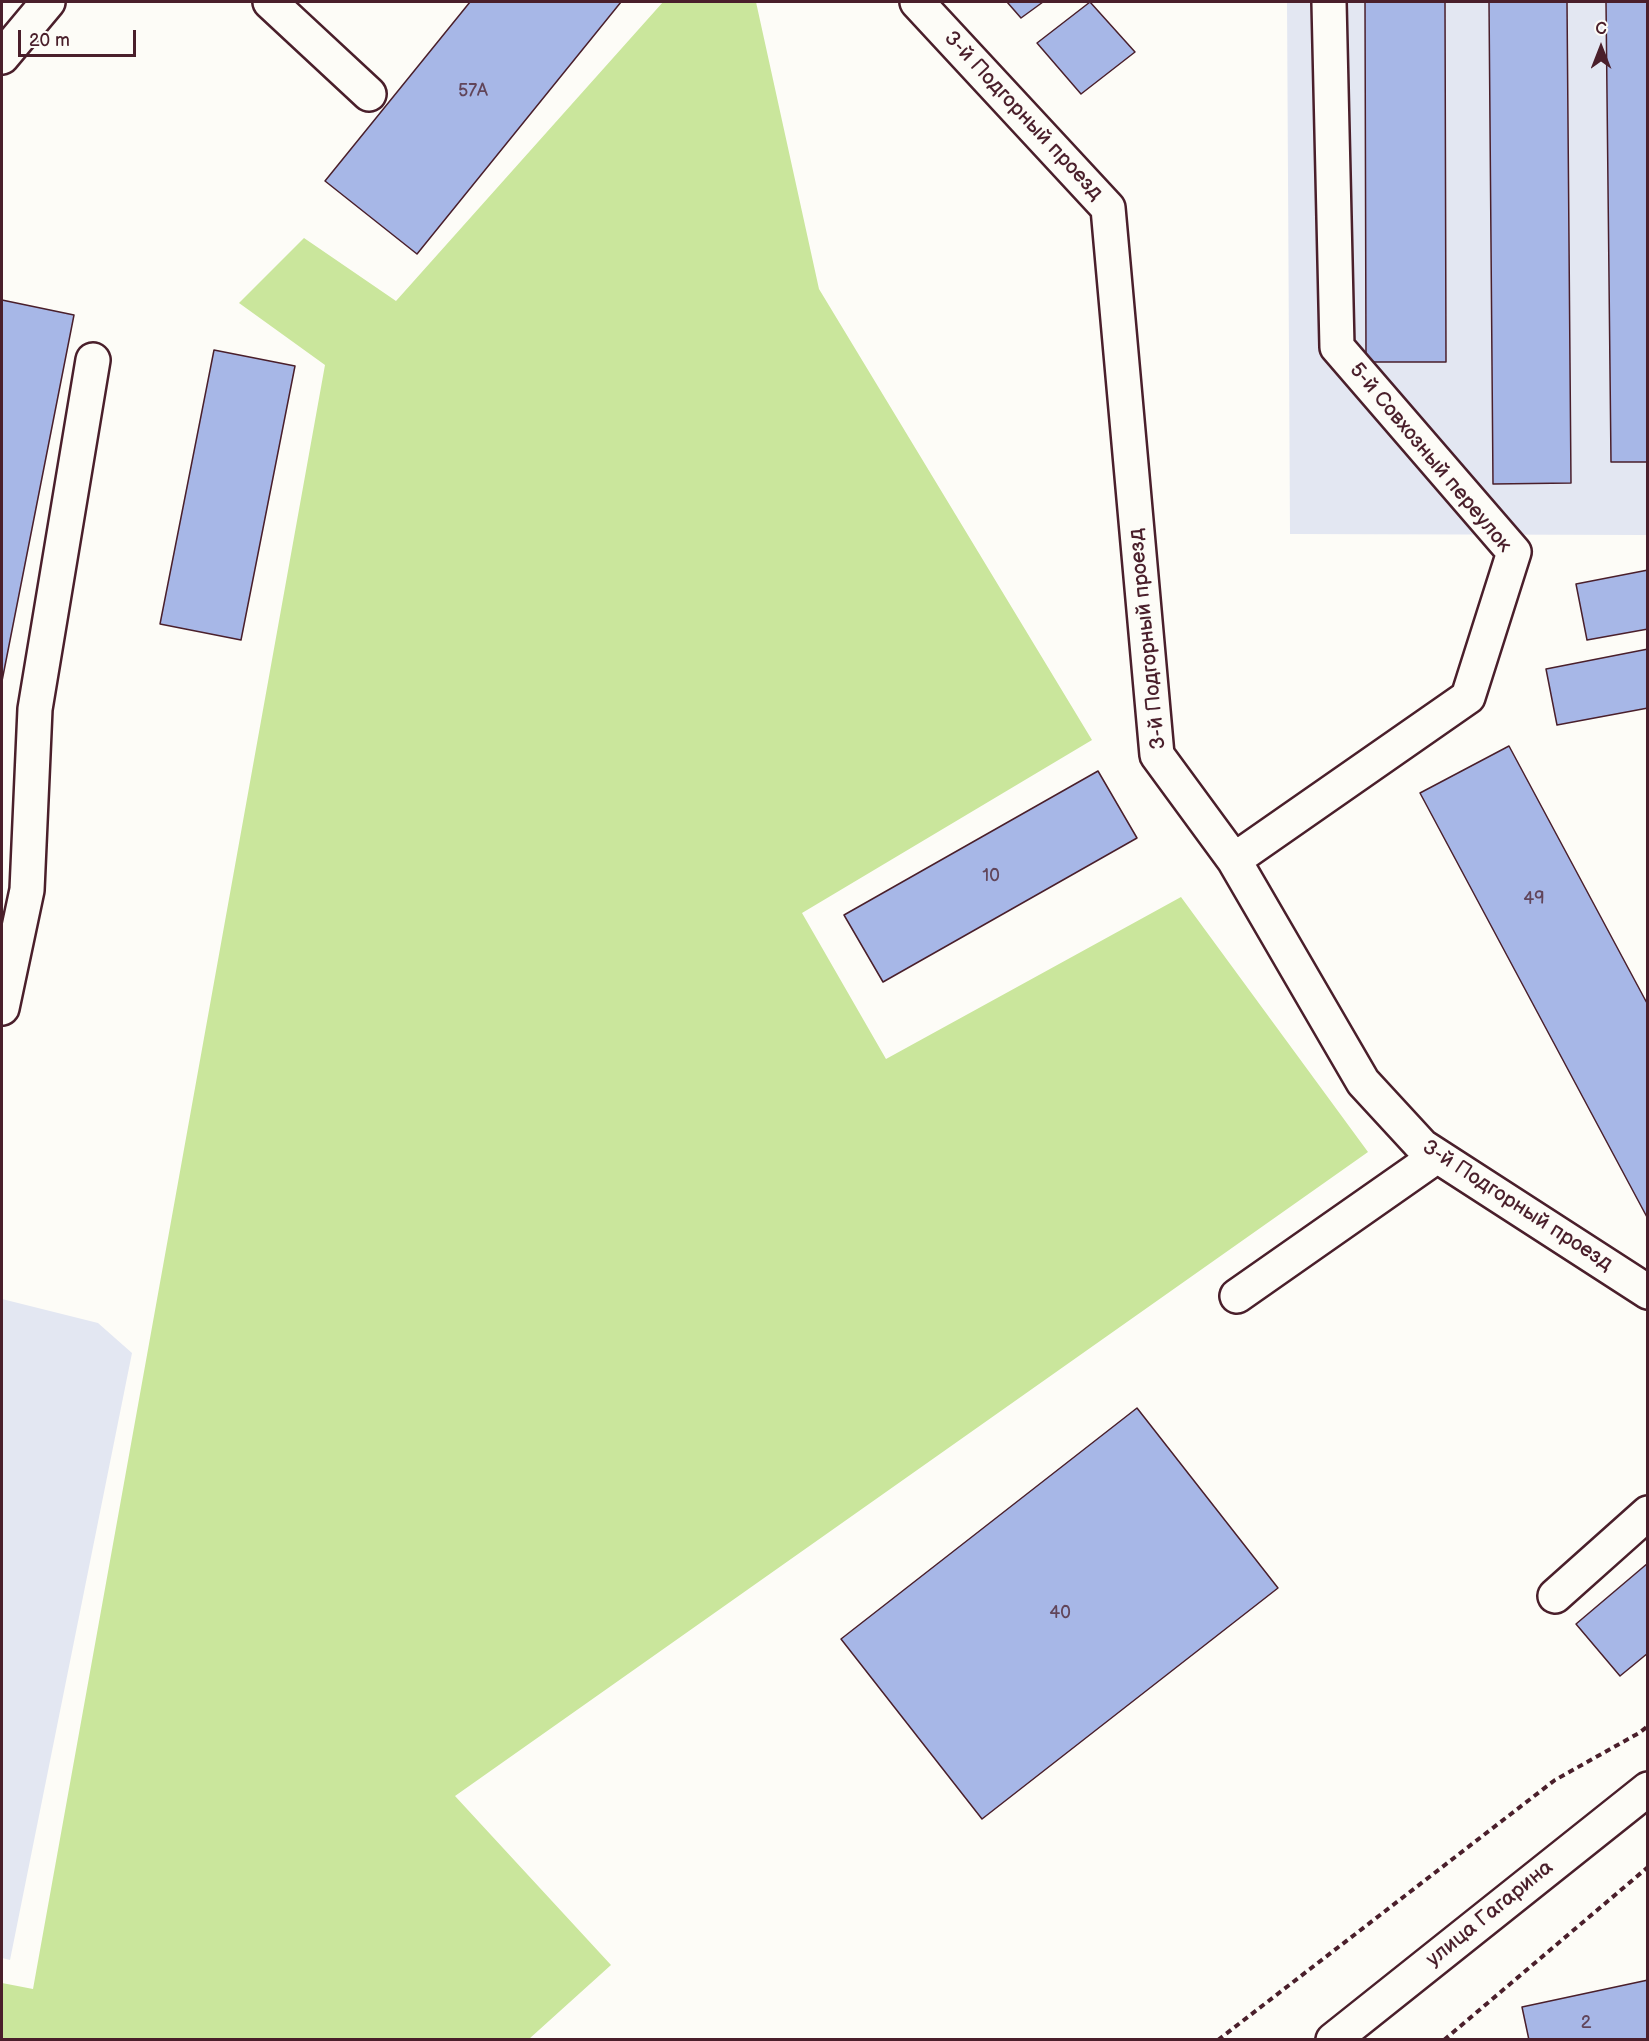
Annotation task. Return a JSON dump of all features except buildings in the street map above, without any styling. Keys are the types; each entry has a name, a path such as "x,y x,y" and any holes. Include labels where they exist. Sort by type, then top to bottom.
{"street":[{"path":"2,57 48,2"},
{"path":"270,2 369,94"},
{"name":"3-й Подгорный проезд","path":"917,2 1108,208 1157,755 1234,860 1363,1082 1422,1146 1647,1292"},
{"name":"5-й Совхозный переулок","path":"1234,860 1468,697 1514,552 1337,347 1329,2"},
{"path":"2,1008 27,890 35,709 93,360"},
{"path":"1237,1296 1437,1156"},
{"path":"1555,1596 1647,1513"},
{"name":"улица Гагарина","path":"1333,2040 1647,1789"}],"path":[{"path":"1218,2040 1555,1780 1639,1733 1647,1726"},
{"path":"1444,2040 1647,1867"}],"shaded area":[{"path":"1287,2 1647,2 1647,535 1290,534"},
{"path":"2,1299 98,1323 132,1353 10,1960 2,1958"}],"green space":[{"path":"663,2 756,2 819,289 1092,740 802,913 886,1059 1181,897 1368,1152 455,1796 611,1965 529,2039 2,2039 2,1983 33,1989 325,365 239,303 304,238 396,301"}]}
